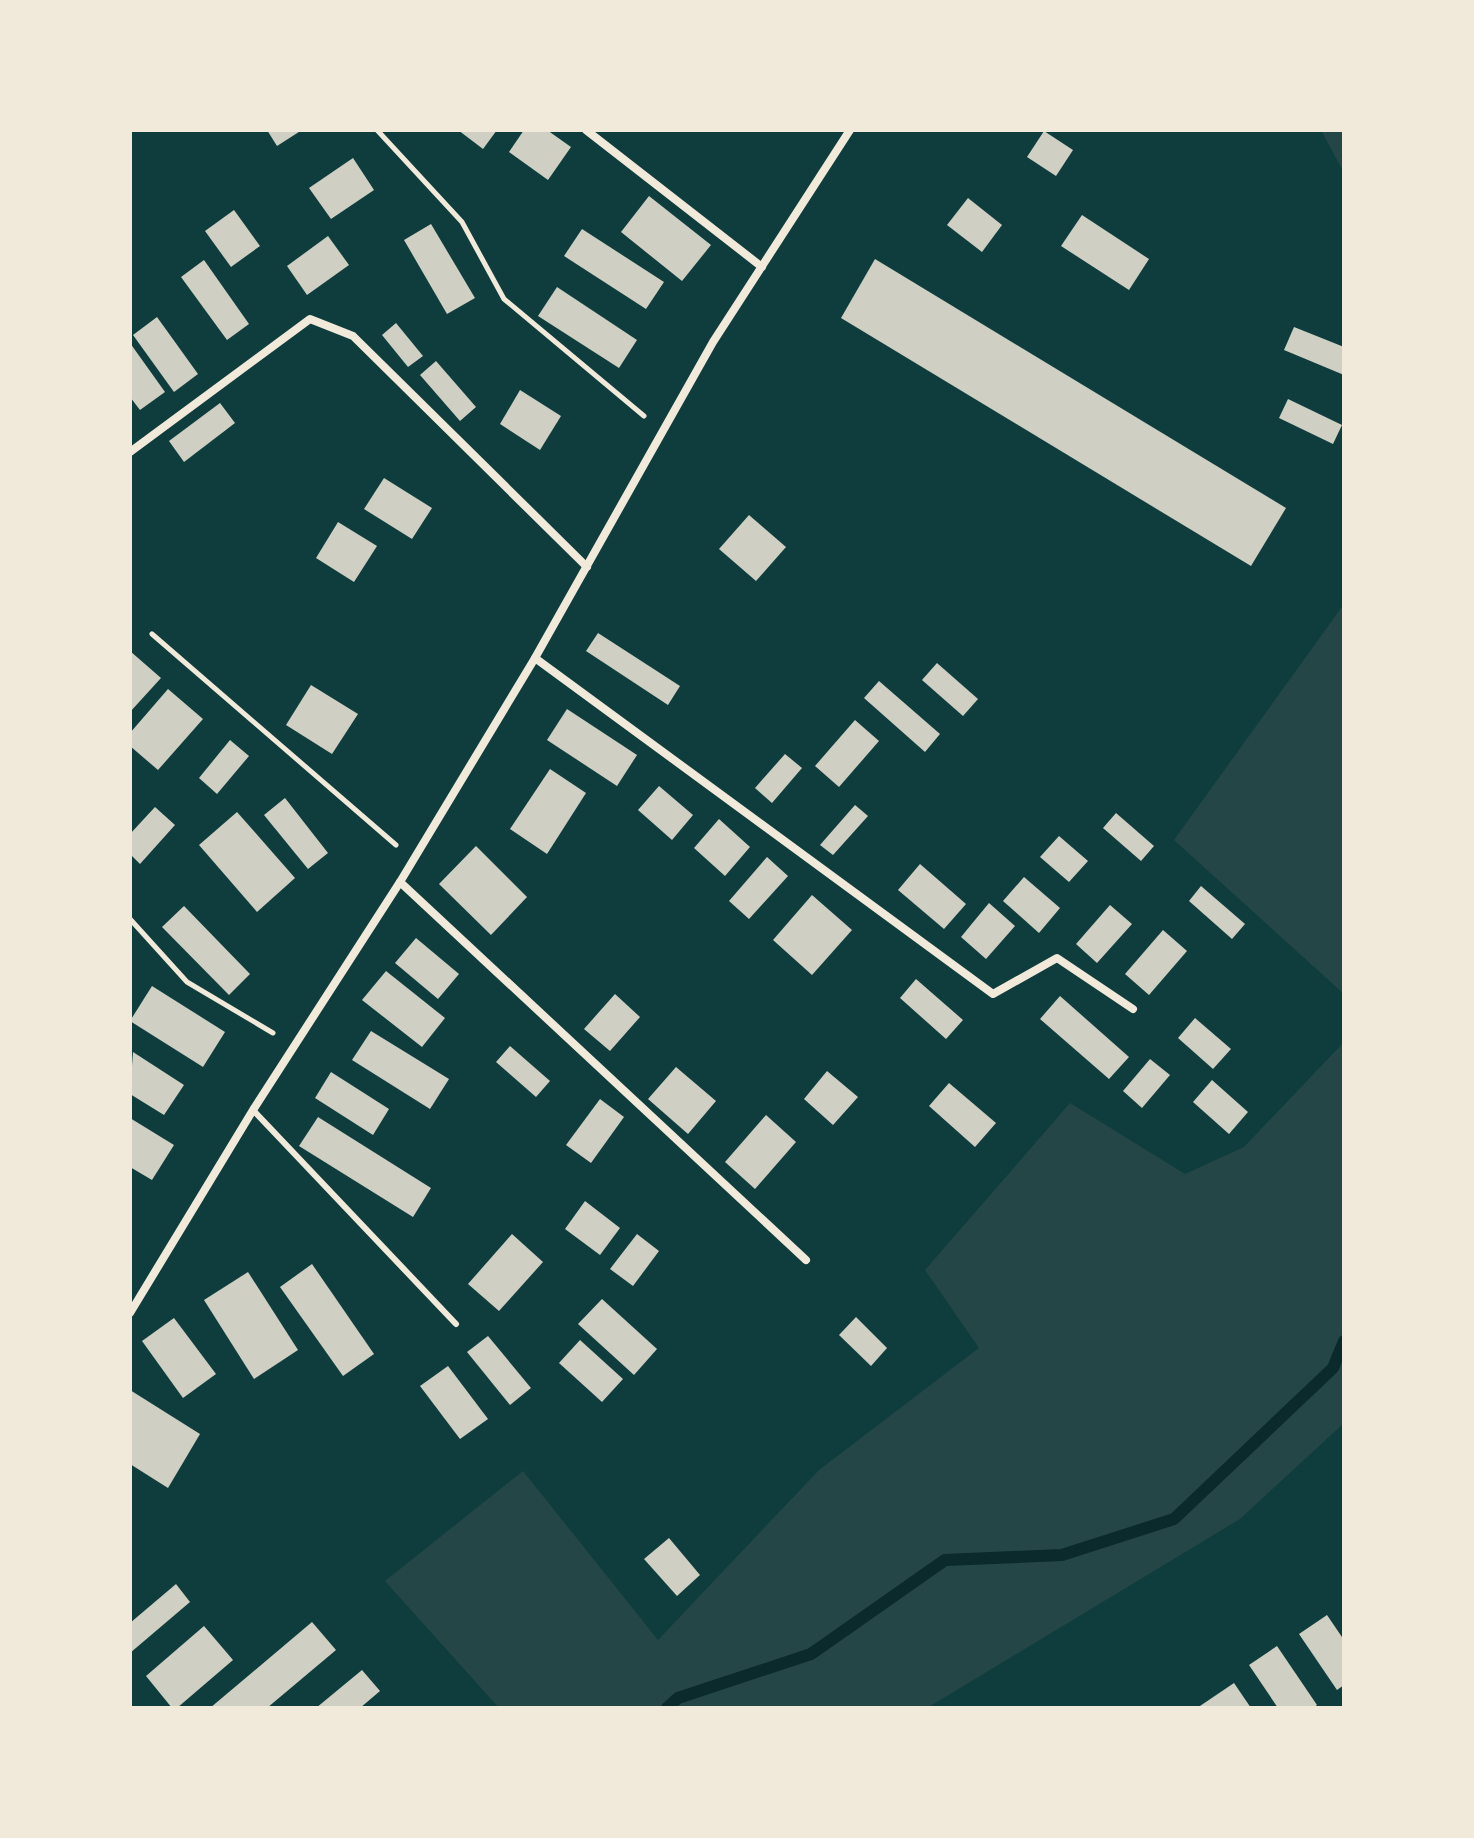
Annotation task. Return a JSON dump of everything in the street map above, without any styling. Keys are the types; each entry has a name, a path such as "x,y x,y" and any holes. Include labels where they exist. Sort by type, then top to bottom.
{"street":[{"path":"586,130 762,267"},
{"path":"130,1313 253,1110 400,882 535,658 713,342 850,130"},
{"path":"130,452 310,319 353,336 587,567"},
{"path":"535,658 993,994 1057,958 1133,1009"},
{"path":"400,882 806,1260"}],"lane":[{"path":"253,1110 456,1324"}],"path":[{"path":"377,130 462,222 504,299 663,432"},
{"path":"152,634 412,858"},
{"path":"130,919 187,982 294,1046"}],"shaded area":[{"path":"1321,130 1344,130 1344,173"},
{"path":"1344,604 1344,994 1174,840"},
{"path":"1344,1042 1344,1423 1240,1519 927,1708 499,1708 385,1581 523,1471 658,1640 819,1470 979,1348 925,1270 1070,1103 1185,1174 1244,1147"}],"building":[{"path":"267,130 302,130 277,146"},
{"path":"458,130 497,130 483,149"},
{"path":"524,130 547,130 571,147 548,180 509,152"},
{"path":"1044,131 1073,150 1056,176 1027,157"},
{"path":"353,158 374,190 331,219 309,188"},
{"path":"649,196 711,245 682,281 621,232"},
{"path":"968,198 1002,225 982,252 947,225"},
{"path":"234,210 260,246 231,267 205,231"},
{"path":"1082,215 1149,259 1129,290 1061,246"},
{"path":"431,224 475,298 447,314 404,240"},
{"path":"582,229 664,282 646,309 564,256"},
{"path":"328,236 349,265 307,295 287,266"},
{"path":"875,259 1286,508 1251,566 841,318"},
{"path":"204,260 249,324 227,340 181,277"},
{"path":"557,287 637,340 619,368 538,316"},
{"path":"157,317 198,374 174,392 133,335"},
{"path":"396,323 423,356 408,367 382,335"},
{"path":"1294,327 1344,347 1344,375 1284,350"},
{"path":"130,343 165,392 140,410 130,397"},
{"path":"436,361 476,407 460,421 420,375"},
{"path":"520,390 561,416 540,450 500,424"},
{"path":"1288,399 1342,425 1333,444 1279,418"},
{"path":"220,403 235,423 184,462 169,441"},
{"path":"384,478 432,508 412,539 364,509"},
{"path":"749,515 786,547 756,581 719,549"},
{"path":"338,522 377,546 354,582 316,558"},
{"path":"598,633 680,686 668,705 586,651"},
{"path":"130,651 161,678 130,712"},
{"path":"937,663 978,699 963,716 922,680"},
{"path":"879,681 940,734 925,752 864,698"},
{"path":"311,685 358,714 332,754 286,725"},
{"path":"168,689 203,719 158,770 130,746 130,733"},
{"path":"567,709 637,755 617,786 547,740"},
{"path":"855,720 879,741 839,787 815,766"},
{"path":"230,740 249,756 217,794 199,778"},
{"path":"785,754 802,768 772,803 755,788"},
{"path":"550,769 586,793 547,854 510,829"},
{"path":"659,786 693,815 672,840 638,810"},
{"path":"285,798 328,853 308,869 264,815"},
{"path":"855,805 868,816 833,855 820,845"},
{"path":"155,807 175,825 140,864 130,854 130,834"},
{"path":"237,812 295,878 257,912 199,845"},
{"path":"1116,813 1154,846 1141,861 1103,828"},
{"path":"719,819 750,847 725,876 694,848"},
{"path":"1059,836 1088,861 1069,882 1040,857"},
{"path":"476,846 527,897 491,935 439,884"},
{"path":"767,857 788,876 749,919 729,901"},
{"path":"920,864 966,904 944,929 898,890"},
{"path":"1024,877 1060,908 1039,933 1003,901"},
{"path":"1201,886 1245,924 1232,939 1189,901"},
{"path":"812,895 852,930 812,975 773,940"},
{"path":"989,903 1015,926 986,959 961,937"},
{"path":"1110,905 1132,924 1097,963 1076,944"},
{"path":"184,906 250,974 229,995 162,927"},
{"path":"1163,930 1187,951 1149,995 1125,974"},
{"path":"416,938 459,974 438,999 395,963"},
{"path":"386,971 445,1018 422,1047 362,1000"},
{"path":"916,979 963,1020 946,1039 900,998"},
{"path":"152,986 225,1032 203,1067 130,1021"},
{"path":"615,994 640,1017 610,1051 584,1029"},
{"path":"1060,996 1129,1057 1109,1079 1040,1019"},
{"path":"1195,1018 1231,1049 1213,1069 1178,1038"},
{"path":"371,1031 449,1079 430,1109 352,1060"},
{"path":"510,1046 550,1081 536,1097 496,1062"},
{"path":"133,1052 184,1085 164,1115 130,1094"},
{"path":"1150,1059 1170,1075 1142,1108 1123,1091"},
{"path":"676,1067 716,1101 688,1134 648,1099"},
{"path":"827,1071 858,1097 833,1125 804,1099"},
{"path":"331,1072 389,1109 373,1135 315,1098"},
{"path":"1212,1080 1248,1112 1229,1134 1193,1102"},
{"path":"949,1083 996,1123 975,1147 929,1106"},
{"path":"600,1099 624,1117 591,1163 566,1145"},
{"path":"766,1115 796,1142 755,1189 725,1162"},
{"path":"318,1117 431,1188 413,1217 299,1146"},
{"path":"130,1118 174,1145 152,1180 130,1167"},
{"path":"585,1201 620,1228 600,1255 565,1229"},
{"path":"512,1234 543,1262 499,1311 468,1284"},
{"path":"637,1234 659,1251 633,1286 610,1269"},
{"path":"312,1264 374,1354 343,1376 280,1287"},
{"path":"248,1272 298,1350 254,1379 204,1300"},
{"path":"602,1299 657,1349 634,1375 578,1324"},
{"path":"856,1317 887,1348 871,1366 839,1335"},
{"path":"174,1318 216,1374 183,1398 142,1341"},
{"path":"488,1336 531,1388 510,1405 467,1352"},
{"path":"580,1340 623,1379 602,1402 559,1363"},
{"path":"448,1366 488,1419 460,1439 420,1386"},
{"path":"130,1390 200,1434 168,1488 130,1464"},
{"path":"669,1538 700,1575 677,1596 644,1559"},
{"path":"176,1584 190,1602 130,1653 130,1623"},
{"path":"1327,1615 1344,1640 1344,1685 1337,1690 1299,1634"},
{"path":"312,1622 336,1650 267,1708 210,1708"},
{"path":"204,1626 233,1660 177,1708 172,1708 146,1676"},
{"path":"1277,1646 1317,1705 1313,1708 1278,1708 1249,1665"},
{"path":"362,1670 380,1691 360,1708 316,1708"},
{"path":"1234,1683 1251,1708 1197,1708"}],"waterway":[{"path":"667,1708 678,1698 811,1654 945,1560 1062,1555 1174,1519 1333,1368 1344,1341"}]}
